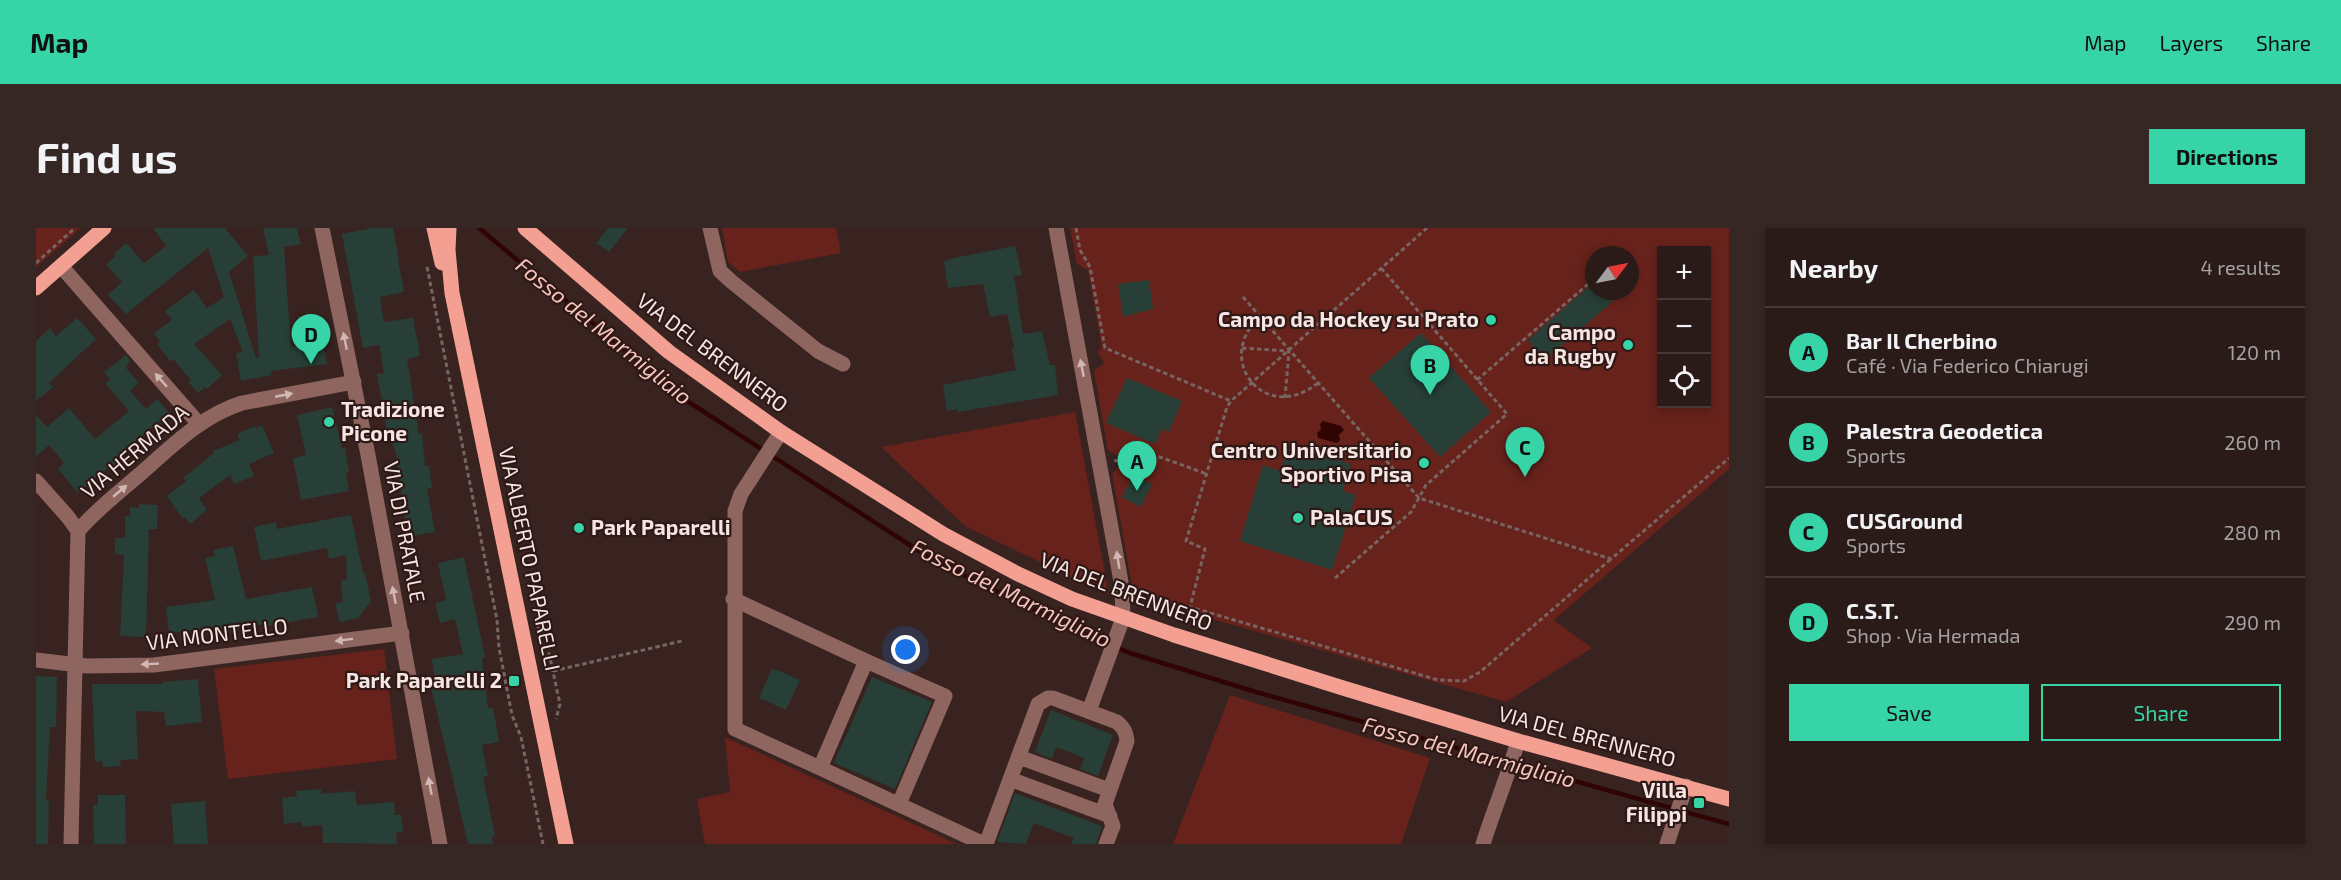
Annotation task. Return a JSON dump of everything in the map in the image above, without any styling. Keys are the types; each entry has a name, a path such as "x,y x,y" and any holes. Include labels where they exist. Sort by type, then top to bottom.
{"main road":[{"path":"36,288 104,228"},
{"name":"VIA ALBERTO PAPARELLI","path":"434,228 439,253 450,282 566,844"},
{"name":"VIA ALBERTO PAPARELLI","path":"449,228 450,282"},
{"name":"VIA DEL BRENNERO","path":"525,228 669,352 781,432 943,534 1120,625 1321,681 1516,748 1681,801 1729,799"}],"street":[{"name":"VIA DI PRATALE","path":"322,228 354,382 440,844"},
{"path":"710,228 720,271 818,351 843,364"},
{"path":"1056,228 1122,587 1120,625 1089,711"},
{"path":"61,266 199,424"},
{"name":"VIA HERMADA","path":"71,844 78,531 95,512 199,424 225,409 242,403 354,382"},
{"path":"781,432 741,494 735,511 733,599 735,729 985,844 1038,704 1042,700 1053,698 1117,722 1126,733 1127,741 1106,804 1113,826 1106,844"},
{"path":"36,481 78,531"},
{"path":"733,599 945,696 899,804"},
{"name":"VIA MONTELLO","path":"36,660 75,665 154,665 402,633"},
{"path":"820,768 866,661"},
{"path":"1483,844 1498,796 1510,772 1516,748"},
{"path":"1019,757 1109,790"},
{"path":"1010,779 1110,816"},
{"path":"1667,844 1681,801"}],"path":[{"path":"36,263 75,228"},
{"path":"1076,228 1080,250 1090,267 1105,348 1232,401"},
{"path":"1427,228 1232,401 1224,414 1186,541 1205,549 1190,607 1438,680 1464,681 1480,672 1729,458"},
{"path":"426,263 497,620 498,648 513,715 521,737 543,844"},
{"path":"1335,578 1411,512 1426,484 1507,414 1381,268"},
{"path":"1477,380 1585,287"},
{"path":"1243,297 1419,498 1611,559"},
{"path":"1260,317 1248,329 1242,348 1244,369 1252,383 1267,394 1285,398 1300,395 1318,383"},
{"path":"1242,348 1289,351"},
{"path":"1285,398 1289,351"},
{"path":"1100,464 1157,456 1207,474"},
{"path":"553,671 682,641"}],"shaded area":[{"path":"36,228 81,228 36,267"},
{"path":"722,228 836,228 841,253 740,272 728,262"},
{"name":"Centro Universitario Sportivo Pisa","path":"1070,228 1729,228 1729,469 1554,620 1592,648 1506,702 1134,597 1112,474 1119,466 1118,456 1108,450 1094,371 1104,363 1097,352 1102,348 1088,270 1077,264"},
{"path":"1075,412 1108,595 965,526 881,447"},
{"path":"1323,421 1341,426 1344,430 1339,435 1340,440 1337,443 1318,438 1317,433 1321,430 1320,424"},
{"path":"384,649 397,759 228,779 214,669"},
{"path":"1230,695 1430,758 1401,844 1173,844"},
{"path":"725,737 957,844 705,844 697,799 730,792"}],"building":[{"path":"153,228 225,228 248,256 229,272 256,358 259,357 253,256 269,255 263,228 297,228 301,244 284,247 291,347 322,341 327,364 271,371 272,375 241,381 236,353 243,352 230,319 194,344 222,375 207,389 205,387 198,393 188,382 191,380 173,359 170,361 157,344 160,342 154,333 172,320 165,311 194,290 207,308 224,297 208,248 126,314 108,295 122,282 106,265 126,243 144,263 166,246"},
{"path":"372,228 393,228 404,292 380,297 384,322 413,318 420,356 407,359 419,434 422,434 425,466 429,466 432,488 427,489 435,532 411,536 409,524 406,525 396,452 390,430 387,431 377,374 384,373 379,345 363,348 342,234"},
{"path":"608,228 628,228 609,252 596,243"},
{"path":"1015,246 1022,275 1014,276 1023,334 1042,331 1050,365 1055,365 1058,395 958,412 958,409 947,411 943,385 1016,370 1012,349 1014,346 1007,314 990,317 983,284 948,288 944,262 949,259"},
{"path":"1149,280 1153,309 1123,317 1118,284"},
{"path":"1585,290 1585,300 1615,300 1545,360 1528,340"},
{"path":"77,318 96,339 49,383 53,387 36,401 36,341 50,328 56,336"},
{"path":"1421,333 1491,412 1440,457 1369,378"},
{"path":"126,355 130,360 126,368 139,383 130,391 146,409 157,399 173,417 162,426 158,421 137,440 142,447 114,471 110,466 78,493 58,469 64,463 49,445 36,457 36,415 47,427 69,408 95,439 129,411 105,383 110,380 104,372"},
{"path":"1127,378 1182,401 1169,432 1162,429 1155,444 1106,423"},
{"path":"332,407 342,448 345,448 349,491 301,500 293,458 306,455 297,415"},
{"path":"262,425 274,453 249,464 254,476 234,484 230,475 199,498 207,510 190,524 185,517 182,518 167,496 186,481 183,478 214,453 213,451 240,440 237,434"},
{"name":"PalaCUS","path":"1288,444 1351,464 1343,491 1356,495 1332,570 1240,541 1263,465 1280,471"},
{"path":"1133,475 1152,484 1141,507 1122,497"},
{"path":"139,504 158,505 157,529 149,529 146,637 120,636 124,555 115,554 115,538 125,538 125,516 130,516 130,507 139,508"},
{"path":"351,515 371,601 358,618 340,622 335,604 343,602 341,581 347,580 346,555 329,559 327,548 261,561 254,527 276,522 277,529"},
{"path":"233,546 246,599 312,587 318,617 268,626 268,623 223,633 223,631 194,634 194,630 169,633 166,607 215,600 205,558 215,556 213,550"},
{"path":"464,557 485,657 482,658 488,708 493,707 499,742 482,745 488,776 483,777 495,836 492,837 493,844 468,844 431,687 436,686 432,659 463,654 455,619 440,623 435,603 446,600 438,563"},
{"path":"772,668 800,680 786,710 759,698"},
{"path":"36,676 57,677 56,727 50,727 46,800 49,801 48,844 36,844"},
{"path":"872,677 932,702 895,789 834,763"},
{"path":"198,679 202,722 166,726 164,712 136,711 138,759 120,760 121,766 103,767 102,761 95,762 92,684 162,684 162,682"},
{"path":"1051,710 1113,735 1098,776 1080,769 1084,758 1056,747 1052,759 1035,752"},
{"path":"321,789 321,794 355,791 357,805 394,802 395,815 401,815 403,832 396,833 397,844 323,843 322,825 302,827 302,822 284,824 282,798 297,796 296,791"},
{"path":"1015,793 1102,826 1096,844 1071,844 1074,838 1034,823 1026,844 997,842"},
{"path":"98,795 125,795 126,844 94,844 93,805 98,805"},
{"path":"205,801 208,844 174,844 171,804"}],"waterway":[{"name":"Fosso del Marmigliaio","path":"479,228 681,397 933,560 1082,633 1130,653 1256,692 1729,824"}],"place":[{"name":"Campo da Hockey su Prato","path":"1491,320"},
{"name":"Campo da Rugby","path":"1628,345"},
{"name":"C.S.T.","path":"311,364"},
{"name":"Palestra Geodetica","path":"1430,395"},
{"name":"Tradizione Picone","path":"329,422"},
{"name":"Centro Universitario Sportivo Pisa","path":"1424,463"},
{"name":"CUSGround","path":"1525,477"},
{"name":"Bar Il Cherbino","path":"1137,491"},
{"name":"PalaCUS","path":"1298,518"},
{"name":"Park Paparelli","path":"579,528"},
{"name":"Park Paparelli 2","path":"514,681"},
{"name":"Villa Filippi","path":"1699,803"}]}
